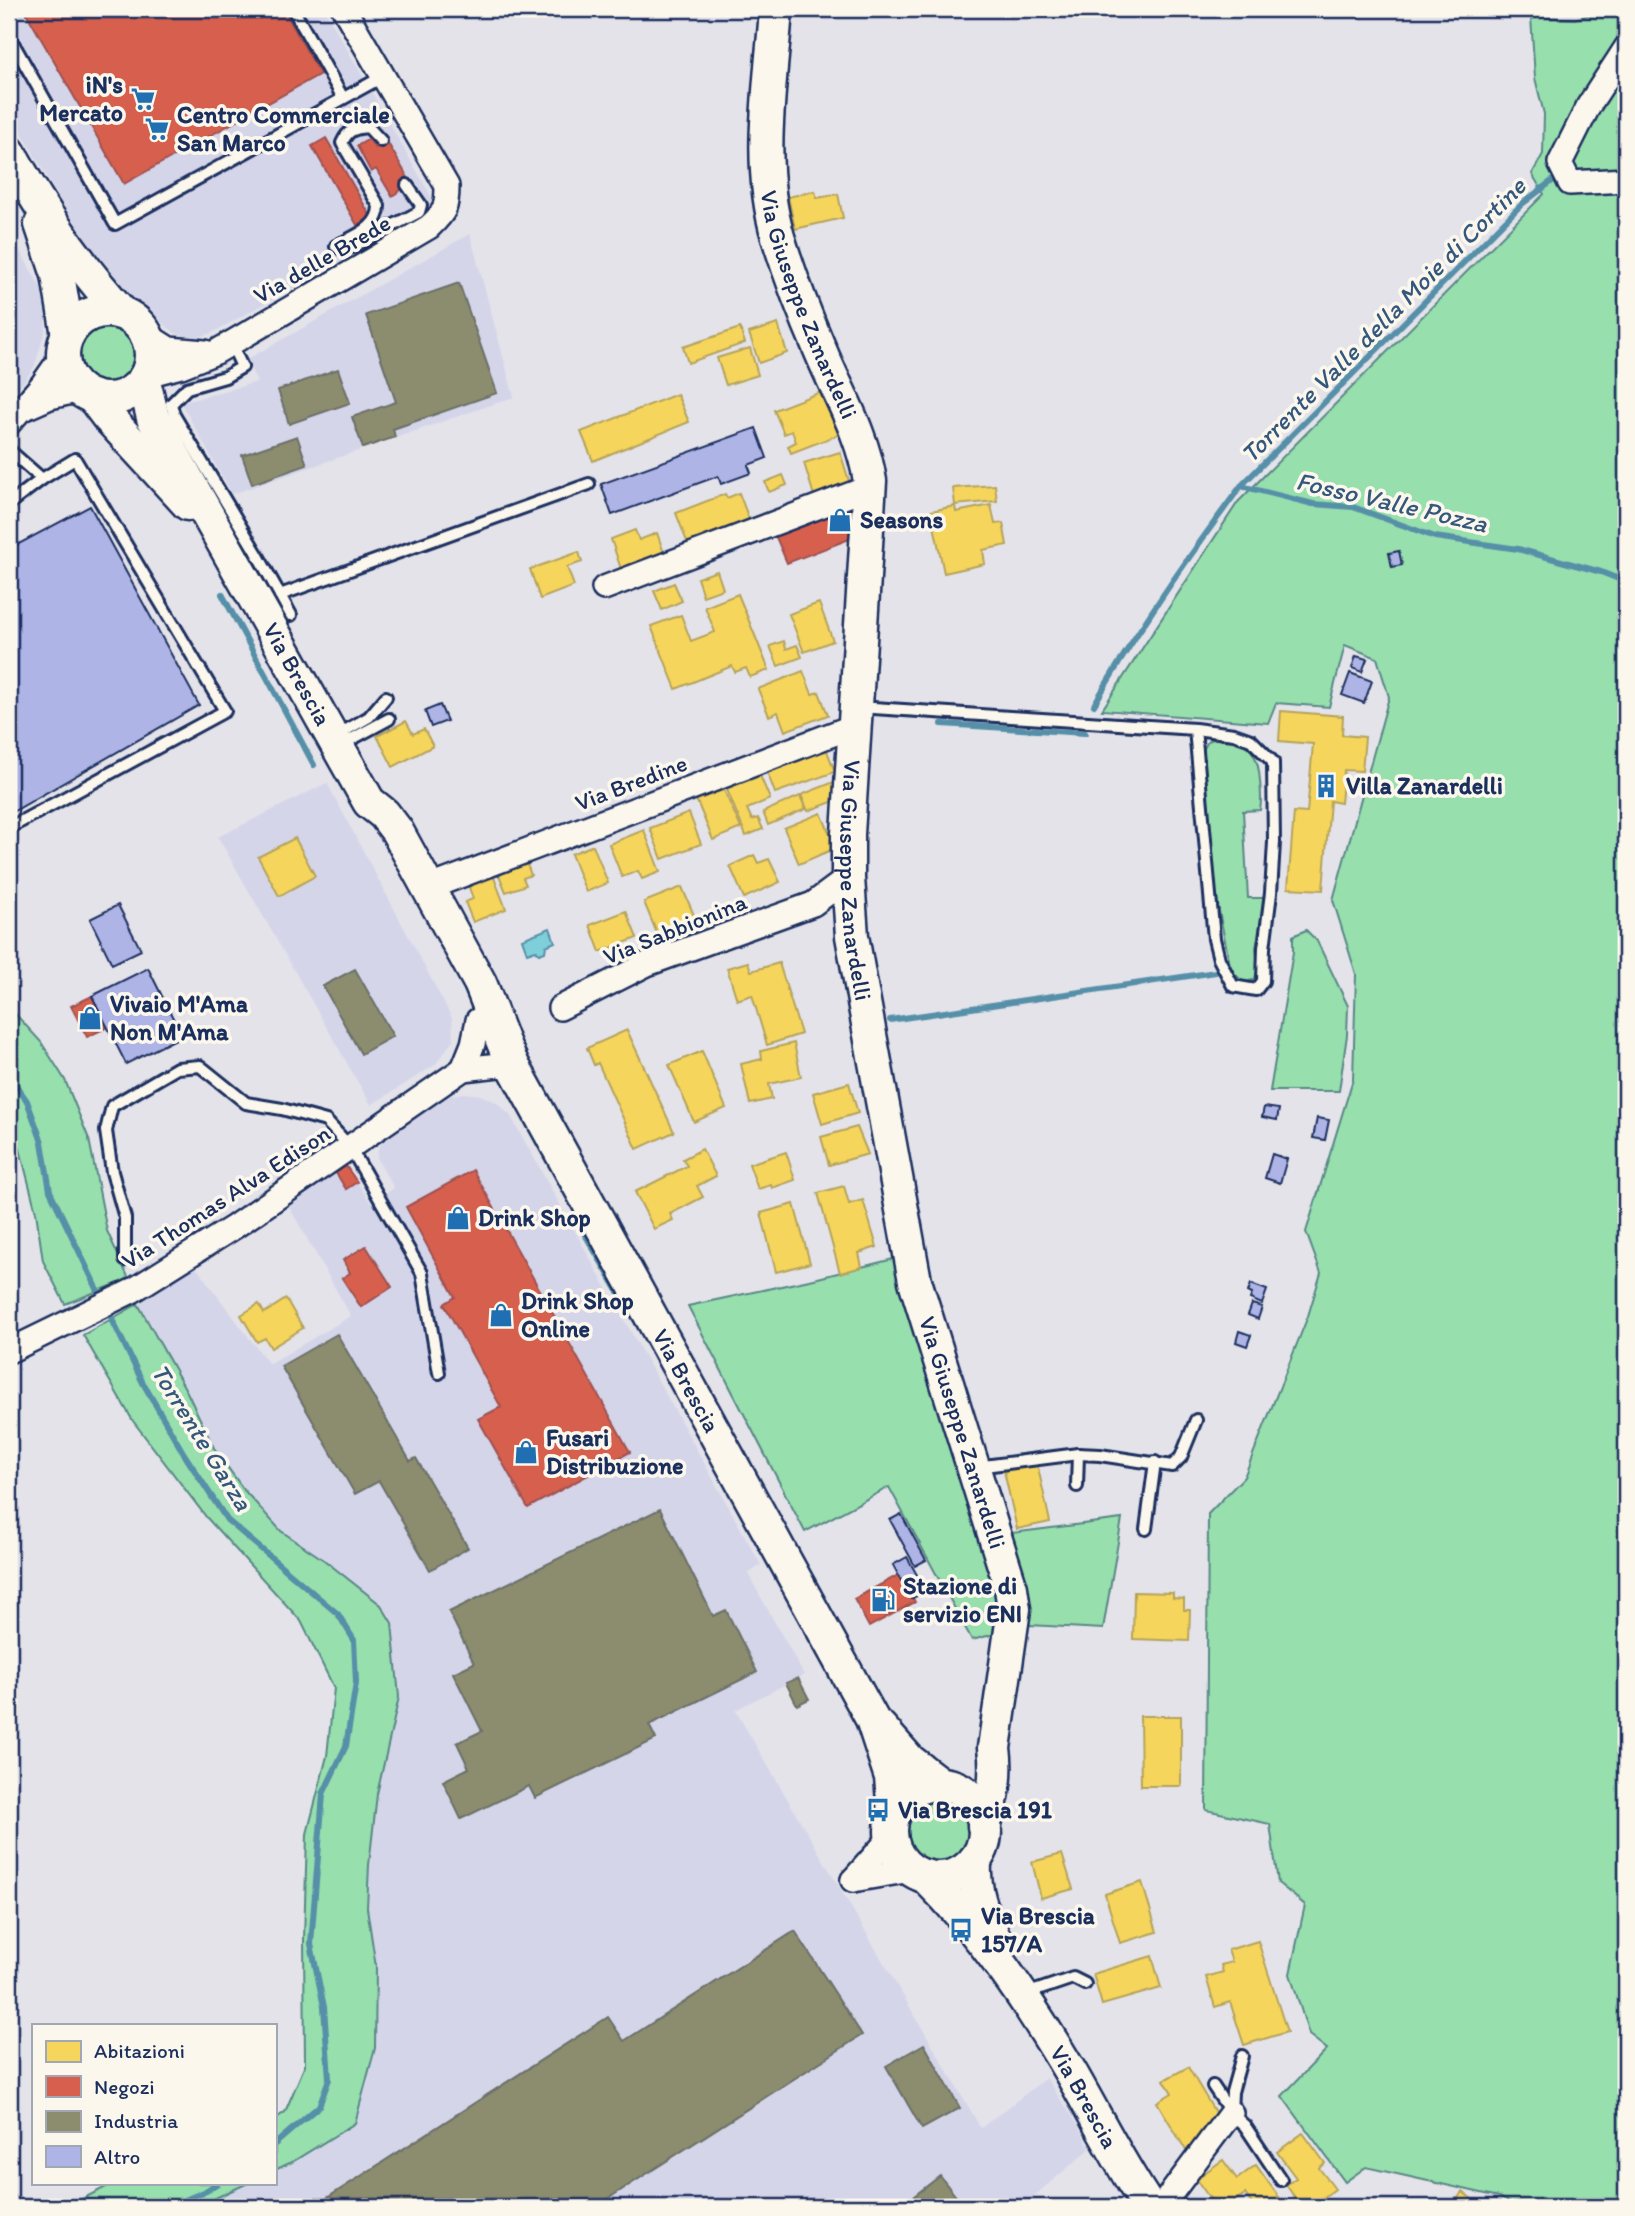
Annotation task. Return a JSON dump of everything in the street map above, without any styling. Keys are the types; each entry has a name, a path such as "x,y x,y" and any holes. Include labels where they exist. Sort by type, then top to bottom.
{"main road":[{"name":"Via Giuseppe Zanardelli","path":"776,9 767,134 766,170 770,199 778,236 821,352 867,459 870,487 867,611 854,717 856,802 848,878 860,988 915,1281 1011,1588 1014,1609 994,1748 997,1770 993,1800 984,1826"},
{"name":"Via Brescia","path":"15,163 96,284 121,312 131,317 147,335 152,355 145,378 153,418 369,802 384,814 397,831 480,983 507,1054 873,1718 910,1761 944,1784 966,1793 973,1800 984,1826 983,1844 975,1860 974,1882 984,1915 1020,1992"},
{"name":"Via Brescia","path":"15,163 49,244 58,275 65,369 71,380 227,546"},
{"path":"65,345 81,319 100,311 121,312"},
{"path":"86,393 115,399 136,389 145,378"},
{"name":"Via Brescia","path":"369,802 370,820 376,839 478,1020 507,1054"},
{"name":"Via Brescia","path":"873,1718 891,1777 897,1855 942,1893 1020,1992 1148,2206"},
{"path":"893,1825 902,1800 913,1791 926,1785 944,1784 966,1777 982,1764 994,1748"},
{"path":"918,1873 943,1878 961,1872 975,1860"}],"street":[{"path":"344,9 384,76"},
{"path":"1626,48 1589,105 1560,163 1570,183 1626,180"},
{"name":"Via delle Brede","path":"145,378 181,366 223,347 429,227 442,215 447,204 447,186 384,76"},
{"path":"147,335 169,349 189,352 223,347"},
{"path":"16,416 65,345"},
{"path":"16,416 50,397 86,393"},
{"path":"604,588 870,487"},
{"name":"Via Bredine","path":"428,888 854,717"},
{"name":"Via Sabbionina","path":"560,1008 647,964 813,904 848,878"},
{"path":"813,904 850,915"},
{"path":"478,1020 473,1044 463,1069 507,1081 515,1089 587,1217 614,1251"},
{"name":"Via Thomas Alva Edison","path":"9,1351 132,1291 234,1227 463,1069 499,1065 507,1054"},
{"path":"893,1825 853,1880 918,1873"},
{"name":"Via Brescia","path":"1148,2206 1231,2113"}],"lane":[{"path":"293,9 343,98"},
{"path":"9,36 115,224 384,76"},
{"path":"381,141 368,127 354,128 346,133 342,143 379,206 379,213 370,227 336,246 342,249 352,247 419,212 421,205 407,185"},
{"path":"1570,183 1585,190 1603,193"},
{"path":"223,347 242,367 225,377 187,388 171,404 178,423 291,615"},
{"path":"9,450 41,480"},
{"path":"9,504 75,459 225,711 9,828"},
{"path":"280,595 589,484"},
{"path":"336,742 369,717 386,697"},
{"path":"854,717 1195,729 1234,734 1251,740 1273,762 1274,842 1271,893 1263,981 1256,990 1233,986 1219,959 1213,939 1195,729"},
{"path":"336,742 389,719"},
{"path":"125,1260 125,1218 112,1172 106,1131 112,1106 177,1068 200,1066 246,1103 326,1121 350,1147 422,1273 439,1373"},
{"path":"973,1467 1078,1454 1172,1466 1178,1462 1196,1420"},
{"path":"1077,1486 1078,1454"},
{"path":"1146,1529 1155,1462"},
{"path":"1020,1992 1073,1978 1085,1984"},
{"path":"1231,2113 1232,2092 1242,2056"},
{"path":"1213,2086 1231,2113 1245,2126 1281,2180"}],"shaded area":[{"path":"9,9 324,9 431,196 432,210 212,333 195,338 175,333 141,307 111,290 9,110"},
{"path":"9,231 47,299 45,331 35,365 9,398"},
{"path":"470,234 514,397 232,494 181,403 257,382 246,360"},
{"path":"327,783 452,1018 453,1040 435,1065 371,1105 218,837"},
{"path":"464,1093 480,1095 496,1102 510,1115 761,1565 748,1574 804,1675 735,1710 981,2128 1046,2078 1076,2122 1090,2149 1021,2207 196,2207 246,2184 276,2184 276,2170 292,2162 374,2002 376,1967 367,1908 369,1865 377,1794 399,1697 392,1623 381,1605 324,1560 281,1531 244,1490 214,1448 187,1392 138,1304 195,1266 269,1364 351,1316 288,1205 336,1173 346,1189 357,1182 371,1203 394,1188 377,1159 378,1149 384,1138 448,1096"}],"green space":[{"path":"1609,9 1626,9 1626,2207 1519,2207 1499,2197 1366,2167 1345,2182 1282,2096 1327,2049 1309,2035 1290,1974 1305,1905 1278,1883 1270,1824 1206,1810 1208,1514 1244,1477 1308,1316 1321,1273 1306,1232 1353,1079 1356,974 1333,900 1389,697 1377,658 1345,645 1329,707 1276,703 1268,723 1102,710 1238,502 1544,194 1532,174 1543,154 1544,114 1535,78 1531,17 1575,19"},
{"path":"108,325 129,334 138,355 129,376 108,385 87,376 78,355 87,334"},
{"path":"1219,737 1238,741 1250,749 1259,771 1260,810 1243,811 1248,898 1265,898 1256,948 1258,966 1255,979 1244,983 1231,970 1213,882 1203,750 1208,741"},
{"path":"1306,930 1317,941 1348,1006 1339,1091 1270,1091 1293,952 1293,936"},
{"path":"9,1007 41,1042 65,1080 89,1139 107,1231 129,1279 65,1304 43,1261 36,1212 9,1106"},
{"path":"925,1251 1004,1534 1122,1519 1103,1629 1029,1625 972,1640 889,1487 805,1532 688,1306 814,1279"},
{"path":"138,1304 187,1392 214,1448 244,1490 281,1531 324,1560 381,1605 392,1623 399,1697 377,1794 367,1908 376,1967 375,2048 355,2123 276,2170 276,2118 285,2112 305,2065 307,1834 327,1756 334,1688 301,1621 207,1518 133,1421 83,1335"},
{"path":"932,1800 944,1800 960,1809 967,1819 967,1843 960,1853 944,1862 932,1862 921,1857 912,1848 907,1837 907,1825 912,1814 921,1805"},
{"path":"112,2184 246,2184 196,2207 66,2207"}],"water":[{"path":"550,928 555,942 546,946 545,952 539,954 536,950 527,953 522,939"}],"building: Abitazioni":[{"path":"815,191 817,198 838,194 843,218 795,229 788,197"},
{"path":"778,324 787,353 759,363 749,333"},
{"path":"740,328 745,343 688,363 683,347"},
{"path":"750,348 758,375 726,385 717,358"},
{"path":"826,390 843,433 791,453 788,446 796,442 792,431 784,434 774,410"},
{"path":"677,394 689,422 593,461 581,432"},
{"path":"840,452 851,487 815,499 804,463"},
{"path":"783,475 787,485 769,492 765,482"},
{"path":"995,485 997,501 955,505 953,488"},
{"path":"739,493 750,522 689,547 676,513 725,494 727,498"},
{"path":"991,505 995,524 1003,523 1007,545 983,550 985,564 944,573 931,511 955,506 956,512"},
{"path":"635,530 639,540 657,533 665,556 622,572 611,539"},
{"path":"579,552 582,562 567,567 574,586 540,599 530,569"},
{"path":"717,571 723,589 703,596 697,578"},
{"path":"674,583 682,601 662,610 654,591"},
{"path":"738,594 769,670 750,677 746,668 735,672 732,666 676,689 651,626 681,615 691,641 715,632 705,607"},
{"path":"819,603 833,641 804,652 789,614"},
{"path":"784,641 786,649 797,645 802,657 778,666 770,646"},
{"path":"803,671 812,694 819,692 828,715 785,731 778,712 769,716 758,689"},
{"name":"Villa Zanardelli","path":"1281,711 1343,716 1342,735 1365,737 1362,771 1344,770 1341,803 1330,801 1323,890 1288,888 1294,812 1307,813 1313,744 1279,741"},
{"path":"406,721 413,734 424,729 433,746 393,767 377,736"},
{"path":"826,748 835,772 775,793 766,769"},
{"path":"758,771 770,799 747,809 752,820 758,818 763,829 746,836 725,785"},
{"path":"834,782 840,799 808,811 801,795"},
{"path":"723,788 741,828 713,840 696,799"},
{"path":"800,796 806,809 768,825 763,812"},
{"path":"689,813 701,844 662,859 650,828"},
{"path":"821,813 836,848 799,864 784,828"},
{"path":"644,830 660,872 642,879 638,871 622,877 609,844"},
{"path":"295,838 315,876 279,896 258,857"},
{"path":"593,845 608,883 586,892 571,854"},
{"path":"754,855 758,863 769,859 780,882 744,898 730,866"},
{"path":"525,859 531,875 523,878 526,885 506,892 497,870"},
{"path":"493,875 506,909 473,922 465,902 473,899 468,884"},
{"path":"682,887 696,920 658,936 644,902"},
{"path":"626,911 637,938 600,952 590,925"},
{"path":"748,962 751,971 779,963 801,1034 767,1045 752,995 737,1000 727,968"},
{"path":"627,1030 674,1132 637,1149 598,1063 594,1065 587,1048"},
{"path":"794,1043 801,1077 769,1084 772,1099 750,1104 741,1064 762,1059 761,1051"},
{"path":"702,1051 726,1108 694,1122 669,1065"},
{"path":"849,1083 858,1113 822,1124 813,1093"},
{"path":"857,1127 868,1154 829,1165 821,1137"},
{"path":"702,1149 716,1176 697,1186 703,1197 670,1214 673,1220 654,1229 635,1192 687,1166 683,1159"},
{"path":"786,1152 795,1180 772,1188 771,1185 758,1189 749,1164"},
{"path":"844,1186 849,1204 863,1200 877,1247 859,1253 862,1267 840,1273 818,1193"},
{"path":"794,1204 810,1263 776,1272 761,1213"},
{"path":"286,1299 303,1328 271,1348 265,1338 257,1342 241,1315 259,1304 264,1313"},
{"path":"1037,1463 1050,1522 1017,1529 1004,1471"},
{"path":"1134,1592 1173,1593 1173,1598 1184,1599 1184,1610 1190,1610 1189,1641 1133,1639"},
{"path":"1140,1716 1181,1716 1181,1786 1141,1786"},
{"path":"1062,1854 1073,1889 1041,1898 1032,1862"},
{"path":"1142,1882 1157,1932 1120,1943 1105,1894"},
{"path":"1258,1941 1287,2032 1244,2045 1230,2002 1215,2007 1206,1977 1223,1972 1221,1965 1232,1962 1228,1950"},
{"path":"1152,1956 1161,1988 1102,2005 1093,1974"},
{"path":"1188,2067 1219,2119 1190,2157 1157,2102 1172,2093 1164,2080"},
{"path":"1303,2133 1325,2163 1319,2168 1335,2189 1311,2207 1302,2207 1286,2185 1296,2178 1277,2152"},
{"path":"1223,2160 1237,2179 1256,2165 1286,2207 1254,2207 1245,2194 1226,2207 1216,2207 1196,2179"},
{"path":"1463,2192 1482,2207 1450,2207"}],"building: Negozi":[{"name":"Centro Commerciale San Marco","path":"24,9 283,9 320,74 124,184"},
{"path":"326,138 371,217 357,225 312,146"},
{"path":"385,138 411,183 392,196 376,169 371,172 357,146 369,139 375,148 376,143"},
{"path":"842,503 855,537 787,563 773,530"},
{"path":"92,996 108,1027 87,1037 71,1006"},
{"path":"346,1166 357,1182 346,1189 336,1173"},
{"path":"473,1170 630,1452 528,1508 478,1419 501,1407 444,1304 455,1297 406,1207"},
{"path":"366,1246 392,1287 361,1307 342,1278 350,1273 343,1260"},
{"path":"900,1574 915,1602 869,1627 854,1599"}],"building: Industria":[{"path":"459,283 497,393 393,429 395,437 363,448 352,417 396,402 366,315"},
{"path":"338,369 350,403 289,424 278,390"},
{"path":"297,436 307,465 252,484 242,455"},
{"path":"355,969 393,1036 361,1054 323,986"},
{"path":"337,1334 410,1461 416,1458 468,1548 430,1570 379,1481 355,1494 281,1366"},
{"path":"660,1509 713,1616 726,1610 757,1672 649,1725 656,1739 535,1798 529,1786 461,1819 443,1781 469,1768 457,1743 482,1731 453,1673 474,1663 449,1612"},
{"path":"798,1678 809,1699 797,1705 786,1683"},
{"path":"795,1931 862,2035 595,2207 313,2207 608,2017 624,2041"},
{"path":"924,2044 960,2108 922,2129 886,2066"},
{"path":"940,2176 961,2203 958,2207 900,2207"}],"building: Altro":[{"path":"756,428 767,458 748,465 751,473 721,484 718,476 612,515 601,484"},
{"path":"90,506 199,705 9,814 9,549"},
{"path":"1399,551 1402,565 1392,567 1389,553"},
{"path":"1356,656 1367,659 1362,672 1352,668"},
{"path":"1350,673 1372,681 1364,703 1342,695"},
{"path":"440,705 447,721 431,727 425,711"},
{"path":"118,905 141,950 112,964 90,919"},
{"path":"148,968 182,1036 126,1064 92,996"},
{"path":"1264,1107 1279,1109 1277,1120 1262,1117"},
{"path":"1317,1118 1329,1120 1325,1140 1313,1138"},
{"path":"1272,1154 1287,1159 1280,1183 1265,1178"},
{"path":"1251,1284 1267,1290 1262,1304 1250,1299 1252,1294 1248,1292"},
{"path":"1252,1304 1262,1307 1258,1319 1248,1315"},
{"path":"1239,1331 1251,1335 1247,1346 1236,1342"},
{"path":"901,1514 926,1560 915,1566 890,1520"},
{"path":"907,1557 926,1591 911,1599 893,1565"}],"waterway":[{"name":"Torrente Valle della Moie di Cortine","path":"1241,486 1522,204 1552,181"},
{"name":"Fosso Valle Pozza","path":"1094,705 1164,593 1241,486 1313,504 1353,507 1435,537 1518,549 1601,572 1626,582"},
{"path":"222,594 314,765"},
{"name":"Fosso Valle Pozza","path":"942,724 1085,733"},
{"path":"890,1020 1216,972"},
{"name":"Torrente Garza","path":"9,1075 27,1101 42,1142 50,1191 102,1299"},
{"path":"583,1231 641,1330"},
{"name":"Torrente Garza","path":"107,1309 143,1383 184,1454 227,1520 338,1614 354,1640 356,1683 346,1746 323,1794 311,1944 324,2007 329,2079 319,2106 276,2143"},
{"name":"Torrente Garza","path":"168,2207 216,2184"}],"place":[{"name":"iN's Mercato","path":"143,99"},
{"name":"Centro Commerciale San Marco","path":"157,129"},
{"name":"Seasons","path":"840,520"},
{"name":"Villa Zanardelli","path":"1326,786"},
{"name":"Vivaio M'Ama Non M'Ama","path":"90,1018"},
{"name":"Drink Shop","path":"458,1218"},
{"name":"Drink Shop Online","path":"501,1315"},
{"name":"Fusari Distribuzione","path":"526,1452"},
{"name":"Stazione di servizio ENI","path":"883,1600"},
{"name":"Via Brescia 191","path":"878,1810"},
{"name":"Via Brescia 157/A","path":"961,1930"}]}
